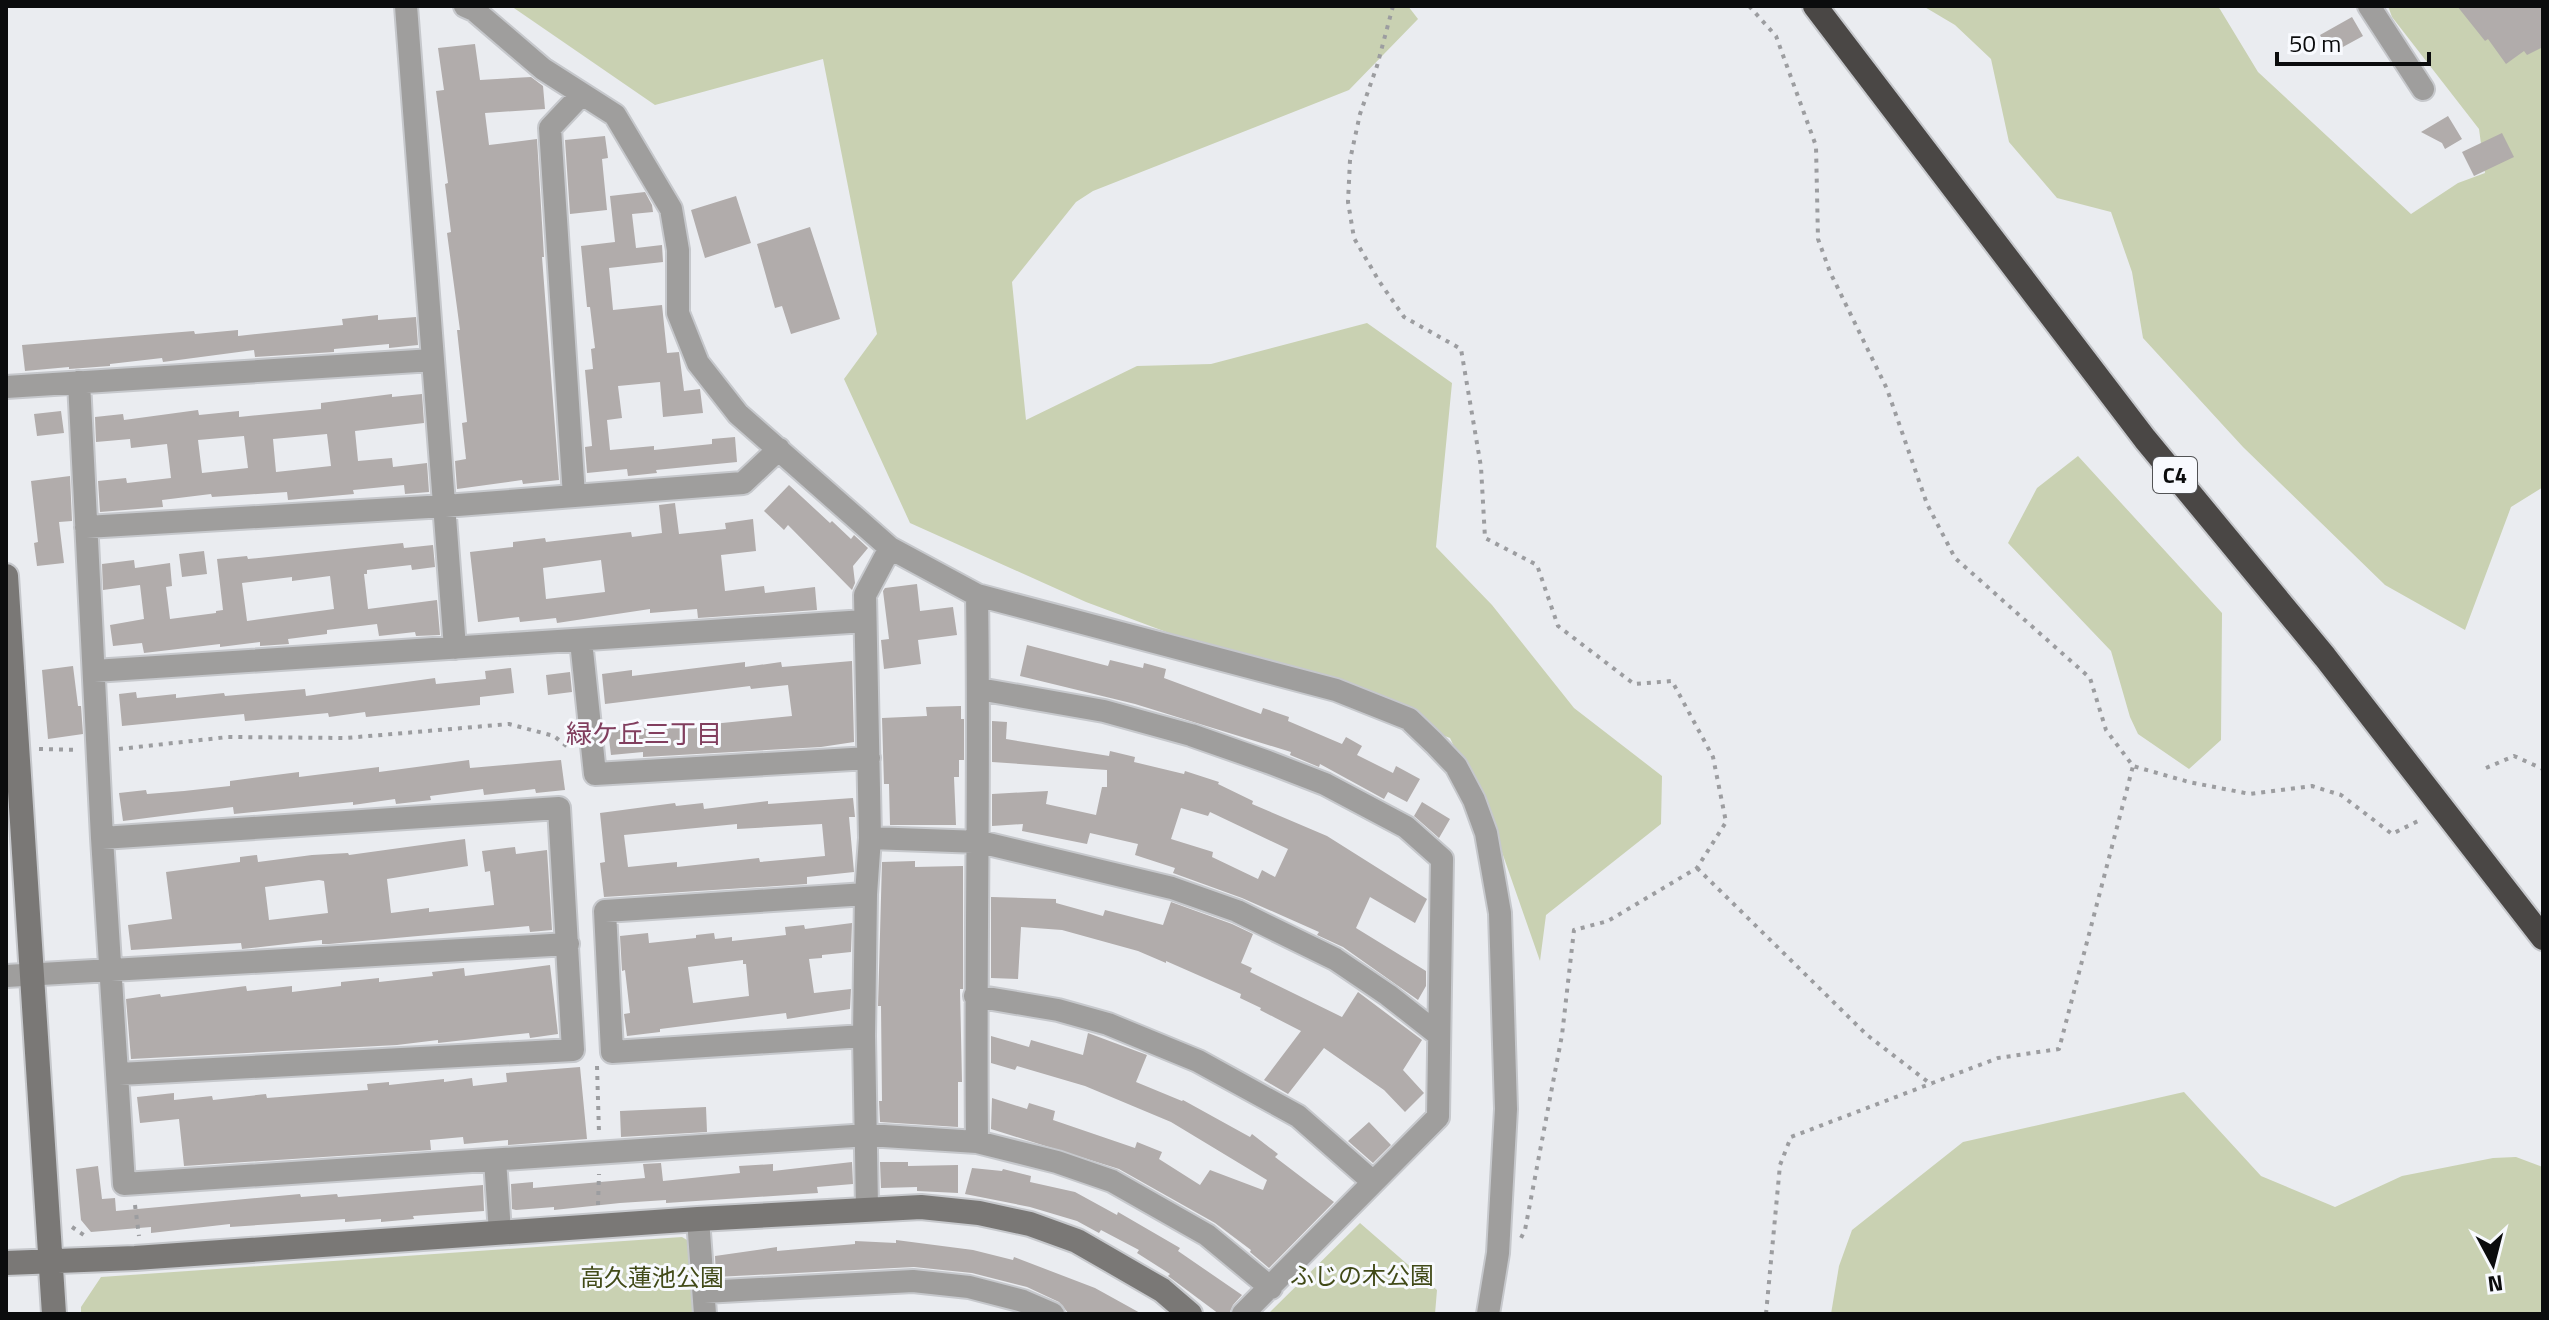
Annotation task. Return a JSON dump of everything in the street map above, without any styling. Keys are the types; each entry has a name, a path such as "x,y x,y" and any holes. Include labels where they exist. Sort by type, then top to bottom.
{"highway":[{"name":"C4","path":"1815,6 2145,439 2325,657 2543,938"}],"street":[{"path":"406,6 455,648"},
{"path":"465,6 474,10 543,69 615,115 671,209 678,250 678,313 698,363 738,414 890,548 977,595 1336,690 1409,719 1456,766 1474,800 1486,833 1500,913 1506,1109 1498,1253 1488,1314"},
{"path":"2369,6 2423,89"},
{"path":"574,496 550,128 582,94"},
{"path":"6,387 433,360"},
{"path":"79,382 102,838 124,1184 868,1135 977,1142 1057,1162 1112,1181 1207,1235 1271,1288"},
{"path":"86,527 445,506 743,483 779,449"},
{"path":"867,1208 864,1036 870,838 865,595 890,548"},
{"path":"6,576 54,1314"},
{"path":"977,595 980,842 975,996 977,1142"},
{"path":"94,671 865,621"},
{"path":"581,641 595,774 869,758"},
{"path":"979,689 1104,711 1191,735 1325,784 1406,827 1442,859 1438,1117 1243,1314"},
{"path":"102,838 559,808 573,1050 119,1074"},
{"path":"870,838 980,842 1144,881 1237,911 1335,959 1439,1035"},
{"path":"864,1036 612,1052 605,911 866,894"},
{"path":"6,976 568,944"},
{"path":"975,996 1058,1010 1108,1024 1198,1061 1298,1116 1372,1181"},
{"path":"495,1160 500,1232"},
{"path":"6,1263 921,1207 979,1213 1030,1224 1077,1241 1162,1290 1190,1314"},
{"path":"698,1219 704,1303 913,1281 969,1287 1023,1301 1053,1314"}],"path":[{"path":"1393,6 1360,114 1350,160 1348,202 1354,238 1404,317 1461,349 1481,467 1485,538 1537,565 1558,626 1634,684 1672,681 1713,757 1726,822 1697,868 1608,921 1574,930 1562,1035 1525,1230 1519,1243"},
{"path":"1749,6 1776,36 1816,146 1818,239 1830,272 1887,389 1927,504 1955,558 2090,678 2106,730 2133,766 2189,782 2250,794 2312,786 2341,795 2392,834 2423,818"},
{"path":"18,749 98,751 228,737 346,738 509,724 554,736 569,747 576,776 595,774"},
{"path":"2486,768 2514,756 2543,769"},
{"path":"1766,1314 1780,1165 1791,1137 1998,1058 2059,1049 2133,766"},
{"path":"1697,868 1867,1035 1932,1085"},
{"path":"133,1182 139,1243"}],"green space":[{"path":"511,6 1408,6 1418,19 1349,90 1093,191 1076,202 1012,282 1026,420 1137,366 1211,364 1367,323 1452,383 1436,547 1492,605 1574,708 1662,776 1661,824 1546,915 1540,961 1496,835 1450,738 1086,602 910,523 844,379 877,334 823,59 655,105"},
{"path":"1923,6 2218,6 2258,72 2411,214 2458,183 2485,173 2479,129 2392,17 2388,6 2543,6 2543,487 2511,507 2465,630 2385,585 2243,447 2143,338 2132,272 2111,212 2057,198 2009,142 1991,59 1955,25"},
{"path":"2078,456 2222,613 2221,740 2189,769 2138,734 2111,651 2008,543 2037,488"},
{"path":"2184,1092 2261,1176 2335,1207 2402,1176 2493,1158 2516,1157 2543,1167 2543,1314 1831,1314 1839,1266 1852,1230 1963,1142"},
{"name":"ふじの木公園","path":"1360,1223 1437,1290 1435,1314 1268,1314"},
{"name":"高久蓮池公園","path":"682,1237 692,1243 697,1314 81,1314 81,1307 101,1277"}],"building":[{"path":"2457,6 2543,6 2543,47 2527,55 2524,51 2506,64"},
{"path":"2352,17 2363,36 2330,54 2320,35"},
{"path":"475,44 480,80 531,77 543,86 545,109 485,113 489,145 537,139 542,257 559,480 523,484 522,480 457,489 455,461 466,459 462,423 467,422 457,330 460,330 447,233 451,232 445,184 448,183 436,91 444,90 438,48"},
{"path":"2448,116 2462,139 2445,149 2442,143 2421,132"},
{"path":"2502,133 2514,157 2474,176 2462,152"},
{"path":"605,136 608,158 602,159 607,210 570,214 565,140"},
{"path":"645,192 653,212 632,214 636,248 662,245 663,262 609,268 613,310 662,305 667,353 679,352 684,391 700,389 703,413 663,417 660,382 618,386 622,418 607,420 610,450 654,446 654,450 712,444 712,439 735,437 737,462 628,476 627,469 587,473 585,447 592,446 585,370 593,369 591,349 595,348 581,246 615,242 610,196"},
{"path":"736,196 751,243 705,258 691,210"},
{"path":"810,227 840,319 791,334 782,306 775,308 757,244"},
{"path":"378,315 378,320 416,317 418,345 389,348 389,344 334,349 334,352 255,357 254,350 163,362 162,358 110,366 25,371 22,345 194,331 195,334 238,330 238,336 343,325 342,319"},
{"path":"392,394 392,397 422,394 424,423 355,431 358,461 392,458 393,467 427,463 429,492 405,494 404,485 353,490 354,494 288,500 287,492 212,497 211,494 162,500 163,507 100,512 98,481 126,478 127,483 171,478 167,444 131,448 130,439 96,442 95,417 123,414 124,420 198,410 199,415 239,411 239,417 321,409 321,403","holes":["327,434 331,466 276,472 273,439","244,436 248,468 202,473 198,440"]},
{"path":"61,411 64,433 37,436 34,414"},
{"path":"70,476 72,521 59,522 64,563 37,566 34,543 38,542 31,481"},
{"path":"789,485 830,523 832,521 851,539 854,535 868,548 853,566 855,583 852,590 788,525 784,530 764,511"},
{"path":"675,503 679,534 726,529 725,523 753,519 756,551 721,555 725,591 764,586 765,593 815,587 817,610 698,618 697,609 650,613 650,609 557,623 556,618 520,622 519,617 478,622 470,552 513,547 513,542 545,538 546,542 631,532 632,537 662,533 659,505","holes":["601,560 605,592 546,599 543,568"]},
{"path":"403,543 404,548 433,545 435,567 412,570 411,565 367,570 364,574 368,609 437,600 440,635 416,636 415,632 379,636 377,624 327,630 327,634 288,639 289,644 260,646 260,642 220,647 220,644 144,653 142,643 113,646 110,625 144,619 140,585 103,590 102,564 134,560 135,568 170,563 172,586 166,587 170,619 223,610 217,559 247,556 248,559","holes":["330,576 334,609 247,621 242,583"]},
{"path":"204,551 207,574 182,577 179,554"},
{"path":"917,584 920,611 953,607 957,635 918,640 921,664 884,669 881,640 889,639 883,591 885,588"},
{"path":"1027,645 1108,666 1110,660 1143,668 1144,663 1166,669 1164,678 1261,714 1263,708 1289,717 1288,721 1342,744 1346,737 1362,746 1357,755 1393,773 1396,766 1420,779 1407,802 1388,792 1384,799 1320,764 1319,767 1290,755 1291,752 1135,704 1020,676"},
{"path":"852,661 854,742 821,747 643,757 643,752 611,755 608,731 663,726 663,729 792,716 788,685 751,689 750,686 605,704 602,674 632,670 632,676 745,662 745,667 781,662 782,667"},
{"path":"73,666 83,734 48,739 42,670"},
{"path":"511,668 514,693 480,697 480,705 366,717 365,712 329,717 328,713 245,721 244,714 122,726 119,694 136,692 137,698 176,694 176,698 305,689 306,696 435,678 436,684 486,679 485,671"},
{"path":"570,672 572,692 548,695 546,675"},
{"path":"961,706 964,760 959,760 959,777 954,777 956,825 890,825 889,784 884,784 882,718 927,716 926,707"},
{"path":"992,721 1007,722 1006,739 1109,756 1110,751 1135,757 1134,762 1184,774 1185,771 1219,782 1253,801 1252,804 1327,836 1427,899 1415,923 1370,897 1356,928 1426,971 1426,986 1418,1000 1343,947 1317,935 1319,932 1242,898 1173,873 1175,868 1135,855 1138,844 1090,833 1087,844 1022,831 1023,824 992,826 992,794 1048,791 1046,804 1096,815 1102,787 1107,787 1107,770 992,762","holes":["1181,808 1208,816 1210,812 1288,849 1275,877 1262,870 1258,879 1212,857 1213,852 1171,839"]},
{"path":"469,760 470,768 561,760 565,790 536,793 535,789 484,795 483,789 396,804 395,799 234,814 233,807 123,821 119,793 184,791 230,786 230,781 299,772 299,777 379,767 379,772"},
{"path":"853,798 855,817 849,817 854,872 807,877 807,884 604,897 600,863 605,862 600,813 675,803 676,806 703,803 704,809 768,801 768,804","holes":["737,824 737,829 822,824 825,856 760,862 759,858 677,867 677,862 628,867 624,835"]},
{"path":"1422,802 1450,819 1439,838 1414,816"},
{"path":"465,839 468,866 387,879 391,913 494,905 490,871 485,872 482,851 515,847 516,854 547,850 552,930 530,932 529,926 329,944 322,944 322,940 242,949 241,943 131,950 128,925 172,919 166,872 240,862 240,857 257,855 258,862 312,855 349,855","holes":["324,881 328,913 269,920 265,887"]},
{"path":"915,861 915,867 963,866 963,989 960,989 962,1082 958,1082 958,1127 880,1122 881,1006 878,1006 882,862"},
{"path":"991,897 1056,899 1056,903 1103,916 1105,910 1163,925 1171,902 1232,924 1253,934 1241,963 1252,968 1250,972 1342,1017 1358,992 1422,1040 1403,1070 1424,1093 1405,1112 1384,1090 1324,1048 1288,1094 1264,1080 1301,1031 1240,998 1241,994 1166,961 1062,930 1021,927 1018,979 991,978"},
{"path":"852,923 851,952 809,959 814,993 851,989 850,1009 787,1019 786,1013 627,1036 624,1014 630,1013 625,970 622,971 620,936 648,933 649,943 714,933 715,939 732,937 732,941 786,935 785,927 804,925 805,929","holes":["743,960 746,964 749,996 693,1003 688,967"]},
{"path":"550,965 558,1034 530,1038 529,1033 438,1043 438,1040 397,1045 131,1059 126,999 246,986 247,991 292,986 292,992 341,986 341,982 379,978 379,982 433,976 432,972 464,968 465,976"},
{"path":"1088,1033 1147,1055 1136,1082 1183,1100 1250,1137 1252,1134 1278,1154 1275,1157 1334,1202 1269,1268 1215,1223 1119,1169 991,1129 992,1098 1027,1109 1029,1103 1055,1111 1053,1120 1135,1148 1137,1142 1162,1152 1159,1159 1200,1185 1210,1170 1263,1190 1267,1180 1171,1122 1085,1086 1017,1066 1015,1070 991,1063 991,1036 1029,1047 1031,1040 1083,1055"},
{"path":"580,1067 587,1139 508,1145 508,1140 464,1144 463,1137 430,1140 431,1150 184,1166 179,1119 140,1123 137,1097 174,1093 174,1100 212,1096 213,1100 266,1094 267,1098 368,1090 367,1084 472,1078 473,1086 507,1082 506,1073"},
{"path":"706,1107 707,1132 621,1137 620,1111"},
{"path":"1369,1122 1391,1145 1373,1163 1348,1141"},
{"path":"852,1162 853,1184 817,1187 818,1193 666,1203 666,1200 554,1210 554,1207 512,1209 511,1184 533,1182 533,1188 645,1178 643,1164 661,1163 663,1181 740,1173 739,1166 773,1164 773,1171"},
{"path":"880,1162 908,1162 908,1166 958,1165 958,1193 917,1191 917,1187 881,1188"},
{"path":"98,1166 102,1199 115,1198 116,1211 300,1194 301,1197 337,1194 338,1197 483,1185 484,1211 413,1216 414,1219 381,1222 381,1219 345,1222 345,1219 230,1227 230,1224 151,1233 151,1227 91,1232 81,1220 76,1169"},
{"path":"972,1168 1003,1169 1031,1176 1030,1182 1075,1192 1117,1215 1118,1212 1180,1248 1178,1251 1242,1295 1229,1314 1219,1314 1168,1276 1170,1274 1137,1253 1139,1250 1101,1230 1099,1233 1077,1221 1030,1207 965,1194"},
{"path":"896,1240 973,1250 1013,1260 1014,1257 1095,1288 1142,1314 1069,1314 1059,1302 1027,1287 972,1273 914,1267 716,1277 715,1256 777,1247 777,1251 855,1244 855,1241 896,1243"}],"district":[{"name":"緑ケ丘三丁目","path":"644,733"}]}
